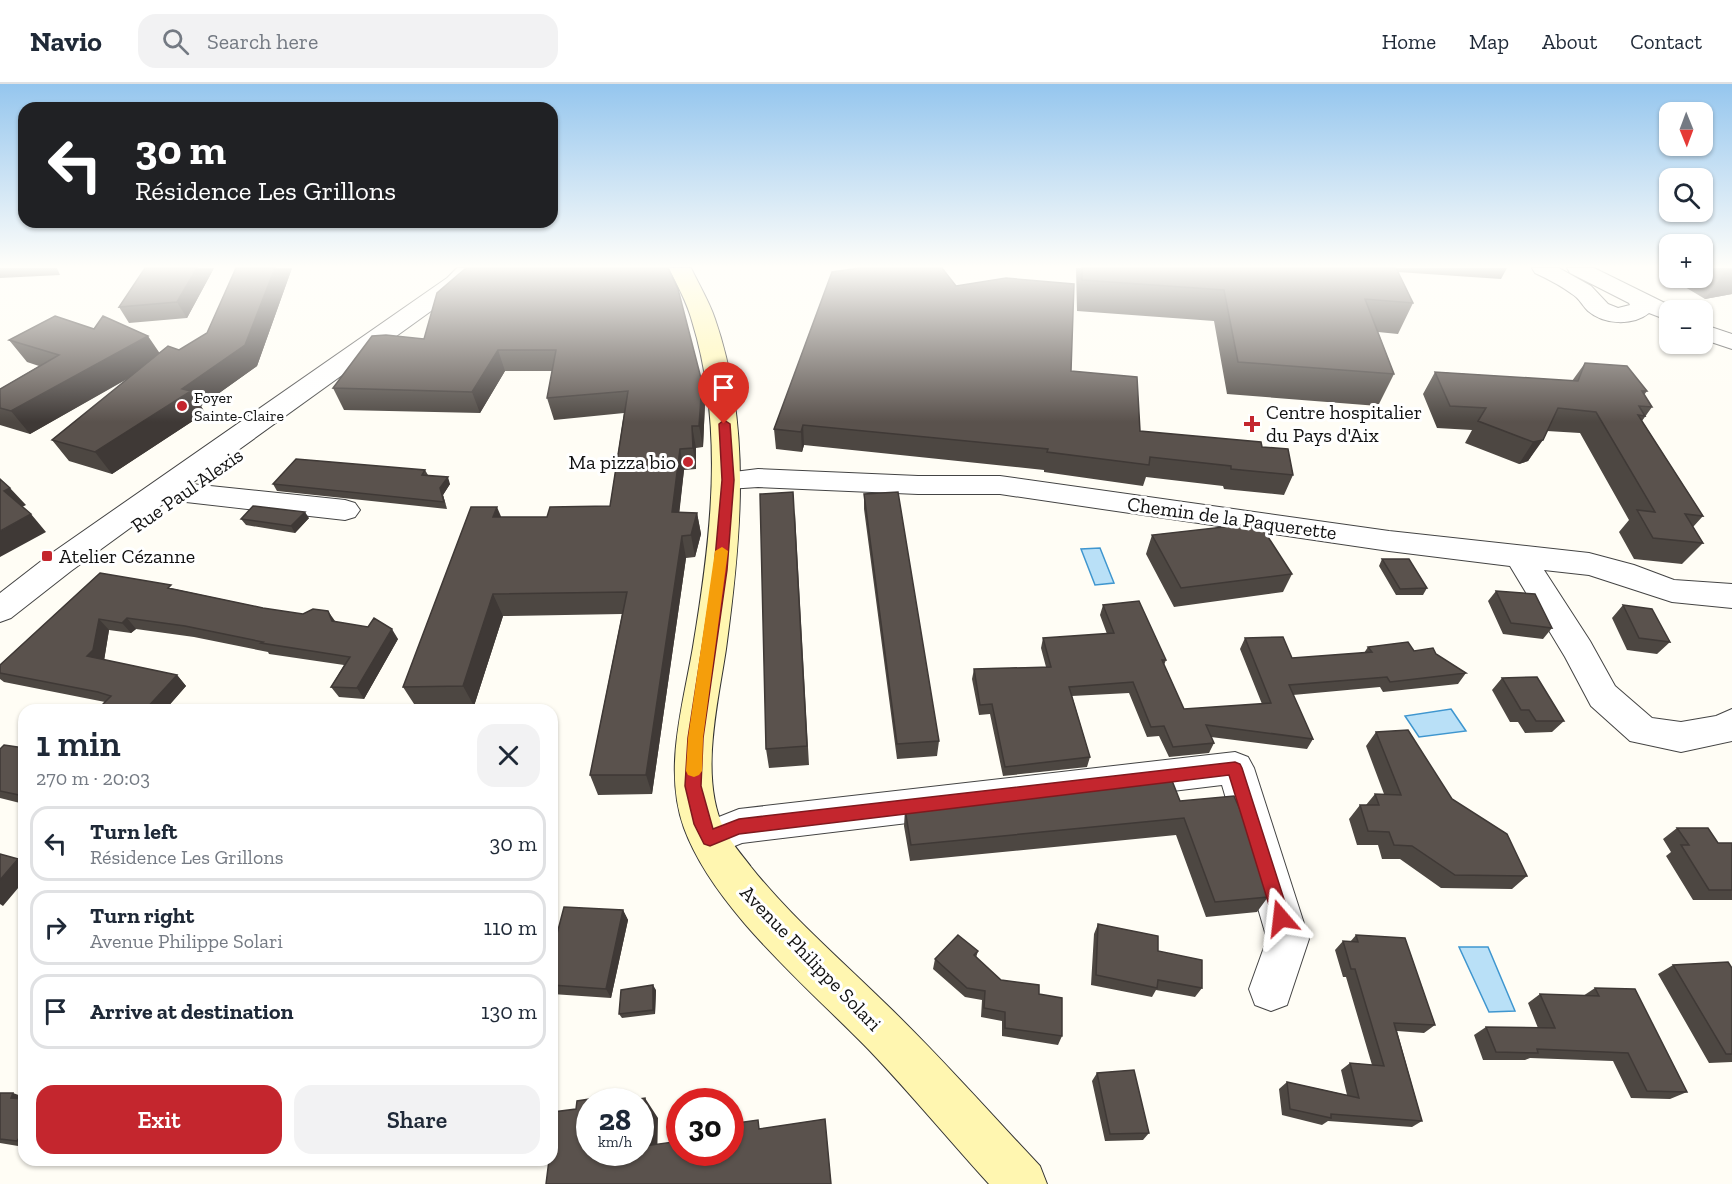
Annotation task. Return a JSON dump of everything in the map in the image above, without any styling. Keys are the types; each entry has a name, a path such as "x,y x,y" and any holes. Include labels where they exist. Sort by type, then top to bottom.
{"main road":[{"name":"Avenue Philippe Solari","path":"704,319 721,397 728,480 720,570 696,738 693,776 693,786 702,824 717,854 753,903 802,955 870,1019 1022,1184"}],"street":[{"path":"0,610 60,563 404,319"},
{"name":"Rue Paul Alexis","path":"52,596 128,530 186,493 394,337 405,319"},
{"path":"1713,335 1732,342"},
{"name":"Chemin de la Paquerette","path":"728,480 758,478 918,485 1000,485 1389,541 1521,558 1589,564 1623,573 1672,591 1732,596"},
{"path":"186,493 345,510"},
{"path":"1521,558 1578,650 1603,696 1643,731 1681,737 1724,729 1732,724"},
{"path":"710,838 739,826 1235,768 1288,939 1271,989"}],"water":[{"path":"1100,548 1114,583 1095,585 1081,549"},
{"path":"1451,709 1466,731 1419,737 1405,716"},
{"path":"1459,947 1488,947 1515,1011 1489,1012"}],"building":[{"path":"49,319 65,319 94,329 101,319 110,319 148,336 11,411 0,408 0,389 59,355 9,340"},
{"path":"213,319 255,319 245,345 182,389 191,391 95,452 52,440 168,346 179,350 207,333"},
{"path":"430,319 686,319 702,382 699,426 692,426 693,448 680,449 672,512 697,513 691,535 682,536 646,775 590,775 627,592 493,594 463,686 403,687 471,507 497,507 493,517 547,517 550,507 610,506 628,391 547,398 556,350 498,350 472,392 333,388 372,336 386,335 424,339"},
{"path":"815,319 1073,319 1071,371 1137,377 1140,431 1261,442 1262,447 1288,449 1293,475 1150,457 1149,465 1047,452 1048,449 803,425 801,432 774,429"},
{"path":"1230,319 1373,319 1394,374 1238,362"},
{"path":"1585,363 1627,366 1647,391 1642,391 1652,407 1639,406 1645,416 1638,415 1703,516 1685,514 1703,543 1653,538 1637,510 1655,512 1596,412 1558,408 1543,440 1533,442 1478,421 1486,408 1450,406 1435,372 1578,381"},
{"path":"296,459 425,470 422,475 448,477 440,488 444,502 273,484"},
{"path":"0,479 10,488 4,491 31,514 0,531"},
{"path":"793,492 807,746 766,749 760,494"},
{"path":"898,492 939,741 897,744 864,494"},
{"path":"253,506 305,512 291,526 241,519"},
{"path":"1259,523 1292,574 1181,588 1152,535"},
{"path":"1382,559 1409,559 1427,588 1400,589"},
{"path":"100,573 171,585 168,588 263,608 303,614 313,609 328,611 332,621 368,627 374,618 392,629 357,688 331,687 350,657 261,643 263,642 185,626 127,618 122,623 99,619 93,650 87,656 177,675 150,704 103,704 111,696 0,673 0,665"},
{"path":"1496,591 1535,594 1552,628 1511,623"},
{"path":"1139,601 1166,660 1162,660 1184,709 1271,703 1245,638 1283,637 1292,658 1372,652 1368,647 1408,642 1414,651 1433,648 1436,654 1466,673 1390,682 1387,677 1289,685 1313,739 1206,725 1214,743 1173,747 1164,726 1151,727 1133,682 1069,687 1090,757 1005,767 992,704 980,705 974,669 1051,667 1043,638 1114,633 1103,605"},
{"path":"1623,605 1652,609 1670,642 1639,638"},
{"path":"1537,677 1564,721 1536,721 1529,710 1521,710 1502,678"},
{"path":"1408,730 1452,799 1507,834 1527,876 1455,875 1412,846 1394,845 1389,832 1368,831 1360,805 1379,805 1375,794 1401,795 1376,732"},
{"path":"4,745 18,747 18,795 0,791 0,749"},
{"path":"1171,778 1180,801 1234,796 1245,821 1268,897 1215,902 1184,818 911,845 905,809"},
{"path":"1677,828 1708,828 1718,843 1732,843 1732,890 1709,890 1681,845 1689,845"},
{"path":"0,854 18,859 0,880"},
{"path":"564,907 623,910 606,989 558,985 558,930"},
{"path":"1098,924 1158,936 1158,951 1202,960 1202,988 1158,980 1157,988 1096,975"},
{"path":"958,935 978,951 974,955 1001,980 1039,985 1039,994 1062,998 1062,1036 1005,1028 1005,1012 984,1008 985,991 967,988 935,959"},
{"path":"1356,935 1405,938 1435,1025 1394,1023 1422,1121 1331,1114 1331,1118 1290,1109 1287,1082 1359,1098 1350,1063 1384,1066 1355,969 1351,969 1343,941 1358,942"},
{"path":"1728,962 1732,968 1732,1054 1726,1054 1673,965"},
{"path":"653,985 653,1010 619,1014 621,990"},
{"path":"1595,988 1635,989 1687,1092 1647,1091 1628,1053 1537,1049 1538,1053 1496,1052 1486,1027 1555,1028 1540,994 1599,996"},
{"path":"1134,1070 1149,1133 1110,1134 1097,1073"},
{"path":"0,1093 13,1093 11,1098 18,1099 18,1140 0,1139"},
{"path":"576,1109 576,1166 654,1166 654,1145 666,1143 666,1166 744,1166 744,1122 758,1120 759,1129 825,1119 831,1184 546,1184 548,1166 558,1166 558,1111"}],"slow traffic":[{"path":"694,771 696,738 722,551"}],"place":[{"name":"Foyer Sainte-Claire","path":"182,406"},
{"name":"Centre hospitalier du Pays d'Aix","path":"1252,424"},
{"name":"Ma pizza bio","path":"688,462"},
{"name":"Atelier Cézanne","path":"47,556"}],"route":[{"path":"724,424 728,480 720,570 696,738 693,786 702,824 710,838 739,826 1235,768 1281,918"}]}
